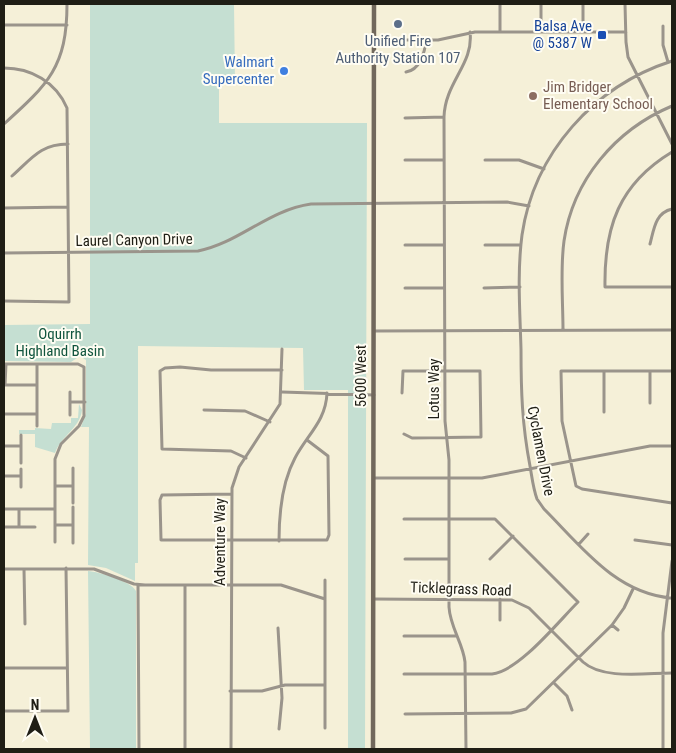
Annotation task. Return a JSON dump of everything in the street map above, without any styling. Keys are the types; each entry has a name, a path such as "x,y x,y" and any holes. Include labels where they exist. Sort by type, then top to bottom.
{"main road":[{"name":"5600 West","path":"373,749 374,4"}],"street":[{"path":"4,124 47,82 60,58 67,25 67,4"},
{"path":"500,4 500,32"},
{"path":"542,4 542,32"},
{"path":"583,4 583,32"},
{"path":"626,4 628,57 672,144"},
{"path":"4,25 67,25"},
{"path":"663,26 663,45 670,62"},
{"path":"374,40 442,40 470,32 626,32"},
{"name":"Lotus Way","path":"466,749 466,674 464,655 451,620 449,599 449,478 447,438 444,421 444,117 446,97 469,54 470,32"},
{"path":"406,72 416,67 424,51 426,40"},
{"name":"Cyclamen Drive","path":"670,62 637,76 608,94 583,115 563,138 544,169 529,206 521,245 520,330 521,418 530,468 539,502 607,572 633,589 672,598"},
{"path":"4,68 24,70 47,82 60,95 67,108 69,302 4,301"},
{"path":"563,330 564,241 578,196 590,174 612,146 635,126 672,106"},
{"path":"405,118 444,117"},
{"path":"12,176 51,144 68,144"},
{"path":"672,152 641,176 629,190 616,212 606,248 604,287 672,287"},
{"path":"405,160 444,160"},
{"path":"485,160 519,160 544,169"},
{"name":"Laurel Canyon Drive","path":"4,253 198,251 222,244 270,216 291,208 317,203 511,202 529,206"},
{"path":"4,208 68,207"},
{"path":"650,244 658,218 665,211 672,209"},
{"path":"405,245 444,245"},
{"path":"485,245 521,245"},
{"path":"406,288 444,288"},
{"path":"484,288 520,288"},
{"path":"374,331 672,330"},
{"name":"Adventure Way","path":"231,749 232,494 236,475 278,408 282,392 282,349"},
{"path":"37,384 4,385 5,364 81,364 84,369 84,414 81,423 64,440 57,452 55,542"},
{"path":"37,364 37,426"},
{"path":"246,458 231,451 162,450 160,445 162,369 180,367 211,370 282,370"},
{"path":"402,393 403,371 480,371 481,437 412,438 404,434"},
{"path":"672,371 561,371 562,421 574,483 580,489 672,503"},
{"path":"604,371 604,412"},
{"path":"650,371 650,403"},
{"path":"70,392 70,415"},
{"path":"282,392 374,395"},
{"path":"279,541 280,508 293,461 324,415 326,393"},
{"path":"70,402 84,402"},
{"path":"204,410 245,410 270,422"},
{"path":"4,414 37,414"},
{"path":"21,435 21,463"},
{"path":"232,494 162,496 160,536 162,541 327,540 329,535 328,458 327,454 307,440"},
{"path":"4,446 21,446"},
{"path":"374,478 482,478 650,446 672,446"},
{"path":"21,468 21,487"},
{"path":"73,468 73,543"},
{"path":"4,476 21,476"},
{"path":"55,486 73,486"},
{"path":"4,509 55,509"},
{"path":"19,509 19,527"},
{"path":"404,519 495,519 578,602 508,670 492,674 404,674"},
{"path":"55,525 73,525"},
{"path":"4,527 35,527"},
{"path":"579,544 588,534"},
{"path":"490,559 513,536"},
{"path":"635,540 672,545"},
{"path":"405,559 449,559"},
{"path":"664,749 663,634 672,562"},
{"path":"4,568 100,570 138,585 286,585 325,599"},
{"path":"4,712 68,711 66,568"},
{"path":"24,569 25,624"},
{"path":"325,580 325,728"},
{"path":"138,585 139,749"},
{"path":"185,585 185,749"},
{"path":"405,714 511,714 529,710 612,625 624,608 633,589"},
{"name":"Ticklegrass Road","path":"373,599 512,600 522,604 589,667 602,672 672,673"},
{"path":"500,599 500,620"},
{"path":"612,625 618,630"},
{"path":"278,628 282,700 279,728"},
{"path":"404,636 457,636"},
{"path":"4,668 67,668"},
{"path":"554,683 567,696 572,710"},
{"path":"230,691 262,691 281,686 325,685"}],"green space":[{"name":"Oquirrh Highland Basin","path":"90,4 234,4 235,83 219,83 219,123 367,123 365,749 348,749 348,390 304,390 303,348 138,346 138,563 135,563 135,581 106,568 88,565 89,427 81,427 86,413 86,360 80,356 71,362 4,361 4,325 90,324"},
{"path":"79,404 82,410 81,416 55,453 35,447 35,434 19,434 19,430 51,429 52,423 71,423 71,418 78,418"},
{"path":"88,571 107,575 122,581 133,587 136,591 136,749 90,749"}],"place":[{"name":"Unified Fire Authority Station 107","path":"398,24"},
{"name":"Balsa Ave @ 5387 W","path":"602,35"},
{"name":"Walmart Supercenter","path":"284,71"},
{"name":"Jim Bridger Elementary School","path":"533,96"}]}
